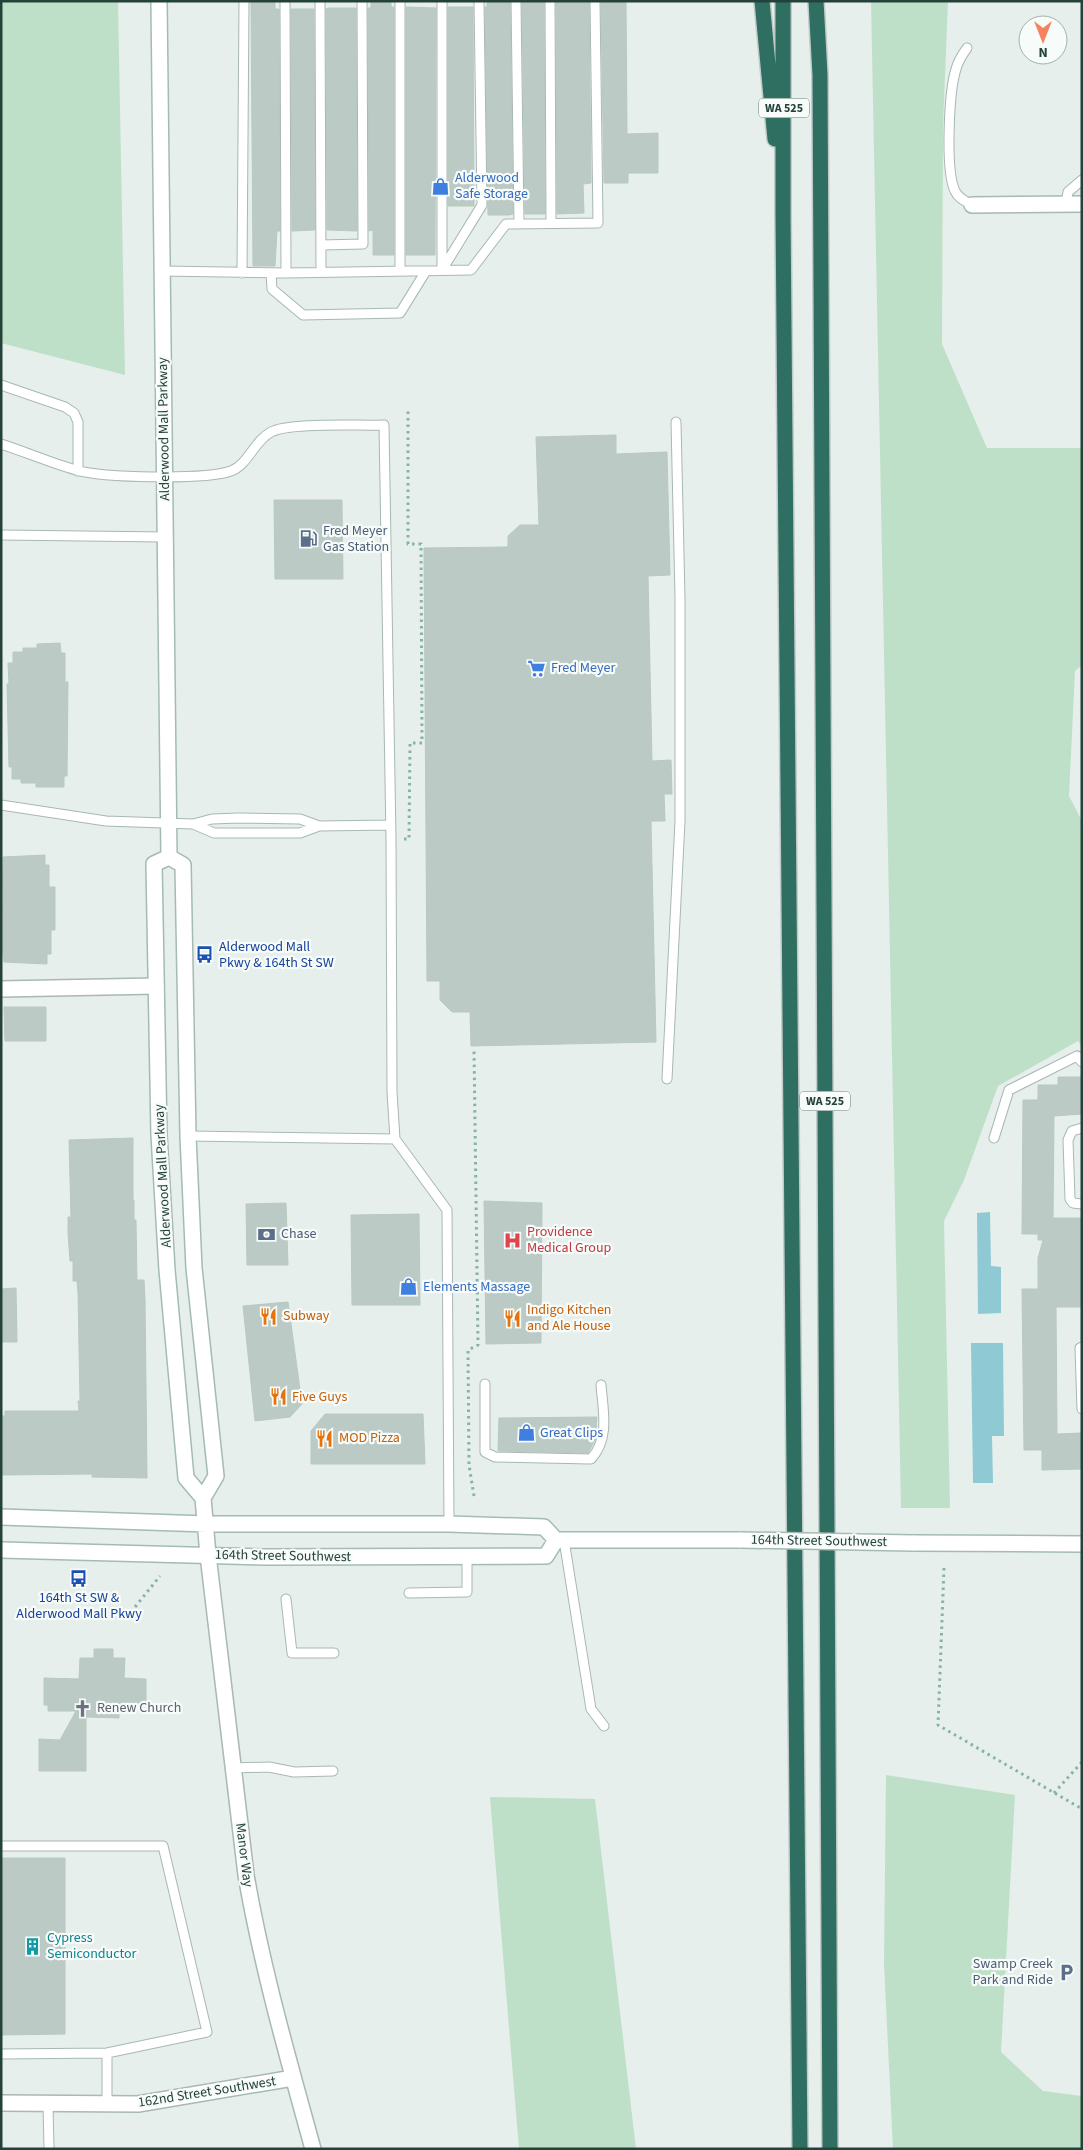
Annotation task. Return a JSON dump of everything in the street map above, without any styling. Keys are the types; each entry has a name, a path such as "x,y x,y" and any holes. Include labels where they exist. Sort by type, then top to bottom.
{"highway":[{"path":"762,1 783,215"},
{"name":"WA 525","path":"783,1 783,215 800,2149"},
{"name":"WA 525","path":"816,1 820,75 830,2149"}],"main road":[{"name":"Alderwood Mall Parkway","path":"159,1 169,857"},
{"path":"972,205 1082,204"},
{"name":"Alderwood Mall Parkway","path":"169,857 183,865 188,1136 194,1268 216,1476 203,1498 186,1478 167,1270 160,1145 154,864 169,857"},
{"path":"1,989 156,986"},
{"path":"203,1498 207,1524 208,1555"},
{"path":"1,1517 207,1524 544,1526 560,1540"},
{"name":"164th Street Southwest","path":"1,1550 266,1557 467,1557 546,1556 560,1540 1082,1544"},
{"name":"Manor Way","path":"208,1555 246,1875 257,1939 313,2149"},
{"name":"162nd Street Southwest","path":"1,2103 138,2104 293,2078"}],"lane":[{"path":"242,273 244,1"},
{"path":"285,1 286,273"},
{"path":"320,1 321,272"},
{"path":"321,245 363,244 362,1"},
{"path":"400,1 400,271"},
{"path":"442,1 442,270"},
{"path":"442,270 482,205 479,1"},
{"path":"516,1 519,224"},
{"path":"550,1 550,224"},
{"path":"163,271 286,273 471,270 506,224 598,222 596,1"},
{"path":"967,48 956,70 950,144 955,191 961,199 972,205"},
{"path":"1066,204 1068,192 1082,180"},
{"path":"271,273 272,289 303,315 400,313 426,271"},
{"path":"1,385 74,413 78,426 78,471"},
{"path":"667,1079 680,821 680,598 676,422"},
{"path":"1,444 78,471 109,474 215,476 233,471 247,458 256,444 271,432 287,427 384,425 392,1092 395,1139 447,1210 450,1524"},
{"path":"1,535 165,537"},
{"path":"1,805 106,821 193,824 212,819 300,819 319,826"},
{"path":"193,824 214,833 300,833 319,826 390,825"},
{"path":"994,1138 1009,1090 1078,1056 1082,1062"},
{"path":"1082,1128 1072,1131 1068,1140 1070,1199 1073,1203 1082,1204"},
{"path":"188,1136 395,1139"},
{"path":"1082,1347 1080,1348 1082,1410"},
{"path":"484,1384 484,1452 495,1457 591,1459 599,1450 605,1432 601,1385"},
{"path":"560,1540 591,1709 604,1726"},
{"path":"409,1593 467,1592 467,1557"},
{"path":"286,1599 292,1653 334,1653"},
{"path":"233,1768 269,1768 294,1772 333,1771"},
{"path":"1,1846 163,1846 207,2032 107,2053 1,2054"},
{"path":"107,2053 107,2104"},
{"path":"48,2104 49,2149"}],"path":[{"path":"474,1050 478,1345 468,1350 469,1465 474,1496"},
{"path":"944,1568 938,1725 1082,1809"},
{"path":"131,1612 160,1576"},
{"path":"1054,1793 1082,1762"}],"green space":[{"path":"1,1 118,1 125,375 1,343"},
{"path":"871,1 948,1 943,127 942,344 987,448 1082,448 1082,665 1075,671 1069,796 1082,821 1082,1047 1078,1041 998,1086 964,1180 944,1221 950,1508 901,1508"},
{"path":"886,1775 1015,1795 1001,2052 1043,2091 1082,2096 1082,2149 893,2149 884,1964"},
{"path":"490,1797 595,1799 636,2149 519,2149"}],"water":[{"path":"990,1212 991,1266 1001,1267 1001,1313 978,1314 977,1213"},
{"path":"971,1343 1003,1343 1004,1436 992,1436 993,1483 973,1483"}],"building":[{"path":"251,1 275,1 275,9 279,9 280,231 277,231 275,266 253,266"},
{"path":"371,1 391,1 391,7 394,7 394,255 373,255 373,230 369,231 368,8 371,8"},
{"path":"487,1 510,1 513,214 509,215 488,215 485,7 487,7"},
{"path":"522,1 544,1 545,214 525,214"},
{"path":"556,1 589,1 591,183 583,184 584,213 557,214"},
{"path":"601,1 626,1 627,134 658,133 658,173 628,173 628,183 604,183"},
{"path":"406,7 436,8 435,255 406,255"},
{"path":"448,7 473,7 474,206 448,206"},
{"path":"356,8 357,231 327,230 326,9"},
{"path":"291,9 314,9 315,230 292,231"},
{"name":"Fred Meyer","path":"616,435 616,454 667,452 670,575 648,576 652,761 671,760 672,794 664,794 665,821 651,821 656,1042 471,1046 470,1012 452,1012 440,1000 440,981 427,981 424,548 508,547 508,536 520,525 539,525 536,437"},
{"name":"Fred Meyer Gas Station","path":"274,500 342,500 343,579 275,579"},
{"path":"60,643 61,653 65,653 65,682 68,682 67,776 64,776 64,787 36,787 36,783 21,783 21,779 12,779 12,767 9,767 8,663 13,663 13,652 23,652 23,648 37,648 37,644"},
{"path":"45,855 45,865 49,865 49,887 55,887 55,930 51,930 51,954 47,954 47,964 4,962 3,952 1,952 3,857"},
{"path":"4,1007 46,1007 46,1041 5,1041"},
{"path":"1058,1077 1082,1077 1082,1114 1054,1116 1053,1218 1082,1218 1082,1307 1056,1307 1057,1434 1082,1433 1082,1469 1042,1470 1042,1450 1024,1450 1022,1289 1038,1289 1038,1258 1043,1240 1038,1240 1038,1234 1022,1234 1023,1100 1038,1100 1038,1085 1058,1085"},
{"path":"133,1138 133,1200 134,1220 136,1220 137,1280 144,1280 145,1299 147,1478 92,1477 92,1474 1,1475 1,1416 5,1416 5,1411 79,1411 78,1293 77,1281 73,1281 73,1261 70,1261 68,1233 68,1217 71,1217 69,1140"},
{"path":"484,1201 542,1203 541,1343 486,1344"},
{"name":"Chase","path":"286,1203 288,1265 247,1265 246,1204"},
{"path":"419,1214 420,1305 352,1305 351,1215"},
{"path":"16,1288 17,1342 1,1342 1,1289"},
{"path":"288,1302 302,1404 290,1417 255,1421 243,1306"},
{"path":"325,1414 423,1414 425,1464 311,1464 311,1431"},
{"path":"597,1417 595,1440 588,1453 498,1451 499,1418"},
{"name":"Renew Church","path":"94,1649 113,1649 113,1658 125,1658 124,1678 146,1679 146,1705 119,1705 119,1718 86,1717 86,1771 39,1771 39,1739 60,1740 76,1711 48,1711 48,1705 44,1705 44,1678 79,1679 80,1658 94,1658"},
{"name":"Cypress Semiconductor","path":"1,1858 65,1858 65,2034 1,2035"}],"place":[{"name":"Alderwood Safe Storage","path":"441,186"},
{"name":"Fred Meyer Gas Station","path":"309,539"},
{"name":"Fred Meyer","path":"537,668"},
{"name":"Alderwood Mall Pkwy & 164th St SW","path":"205,955"},
{"name":"Chase","path":"267,1234"},
{"name":"Providence Medical Group","path":"513,1240"},
{"name":"Elements Massage","path":"409,1287"},
{"name":"Subway","path":"269,1316"},
{"name":"Indigo Kitchen and Ale House","path":"513,1318"},
{"name":"Five Guys","path":"278,1397"},
{"name":"Great Clips","path":"526,1433"},
{"name":"MOD Pizza","path":"325,1438"},
{"name":"164th St SW & Alderwood Mall Pkwy","path":"79,1578"},
{"name":"Renew Church","path":"83,1708"},
{"name":"Cypress Semiconductor","path":"33,1946"},
{"name":"Swamp Creek Park and Ride","path":"1067,1972"}]}
